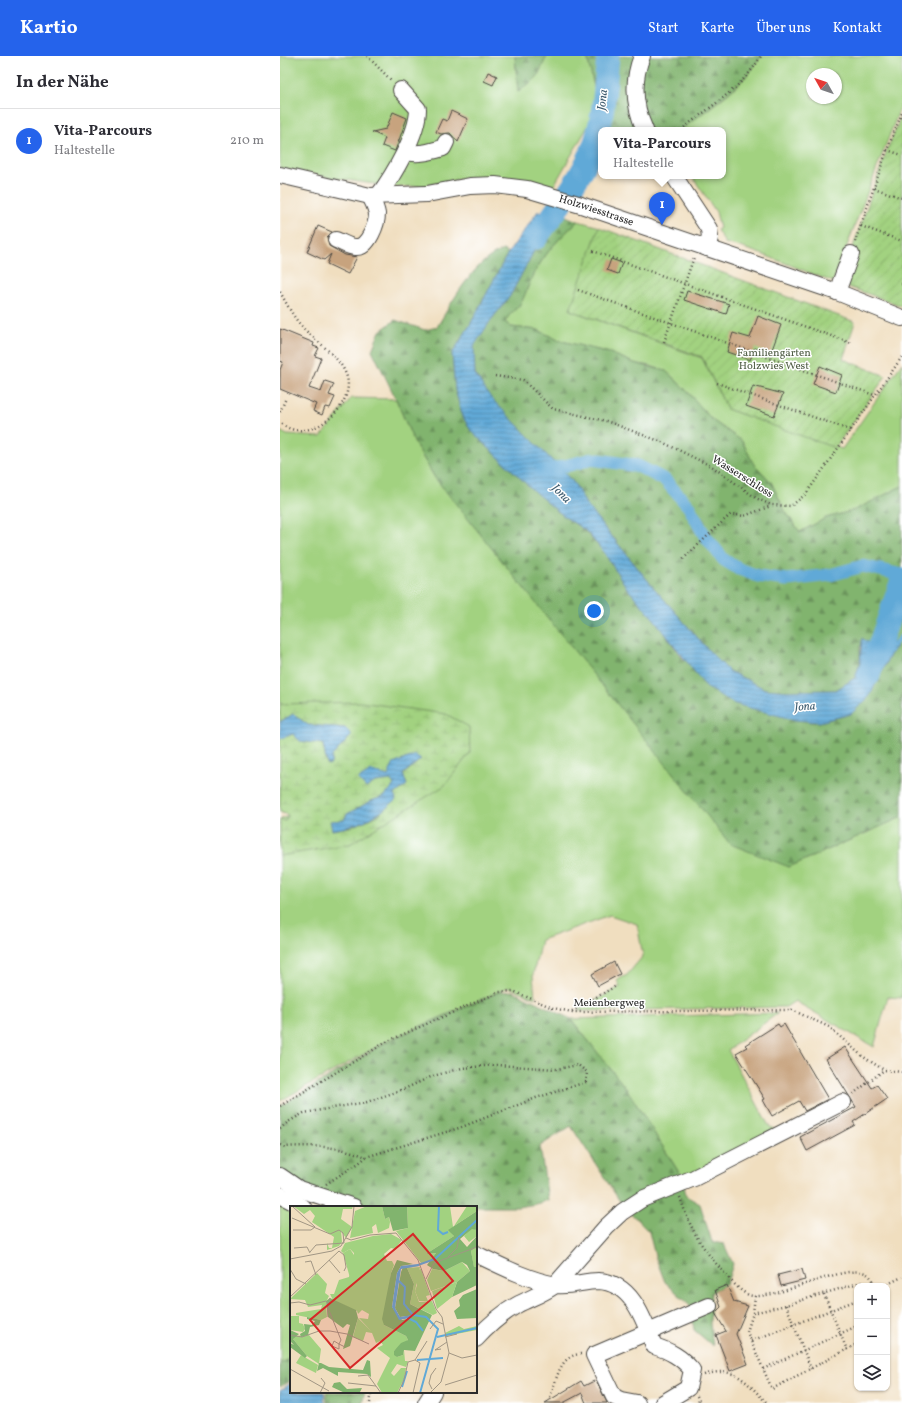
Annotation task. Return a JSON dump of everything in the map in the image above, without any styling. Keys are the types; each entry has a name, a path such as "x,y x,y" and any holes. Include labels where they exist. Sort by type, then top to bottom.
{"street":[{"path":"642,56 636,78 635,93 636,106 644,127"},
{"path":"336,240 354,247 359,247 366,243 373,230 377,215 374,196 390,180 405,152 418,118 418,109 401,90"},
{"path":"405,152 416,154 427,153 443,148 446,142"},
{"name":"Holzwiesstrasse","path":"280,175 374,196 427,194 470,186 495,185 527,189 581,205 701,252 837,292 902,318"},
{"path":"676,179 709,229 710,238 701,252"},
{"path":"837,292 851,254"},
{"path":"477,1338 491,1323 516,1306 546,1292 555,1285 606,1227 622,1212 642,1199 741,1155 843,1102"},
{"path":"280,1176 300,1189 351,1206"},
{"path":"280,1194 301,1206"},
{"path":"477,1254 516,1272 555,1285 564,1286 599,1281 614,1285 629,1295 640,1312 654,1346 669,1350 682,1359 692,1370 688,1388 663,1403"},
{"path":"637,1403 614,1397 594,1355 709,1306"},
{"path":"426,1403 432,1393"}],"path":[{"path":"367,56 401,90"},
{"path":"685,127 739,84 751,71 761,56"},
{"path":"851,254 887,150 902,113"},
{"path":"887,150 902,155"},
{"path":"874,188 902,198"},
{"path":"861,226 902,240"},
{"path":"593,251 851,343"},
{"path":"664,342 685,284 701,252"},
{"path":"578,290 874,395"},
{"path":"280,292 289,310 302,327 345,372 348,381 343,404 324,424 306,430 291,428 280,422"},
{"name":"Wasserschloss","path":"495,376 523,380 553,409 606,421 662,442 713,467 756,498 771,505 791,506 800,500 902,357"},
{"path":"716,383 850,430"},
{"path":"280,412 286,398"},
{"path":"683,559 731,514 744,516 771,505"},
{"path":"572,1012 616,986"},
{"name":"Meienbergweg","path":"280,1106 388,1041 499,992 513,992 553,1008 572,1012 792,1010 829,1027 862,1056 884,1070 902,1072"},
{"path":"280,1129 288,1122 304,1113 367,1102 404,1089 433,1076 462,1068 496,1065 557,1069 578,1065 587,1072 586,1082 536,1098 459,1128 366,1156 359,1164 327,1182 317,1195"},
{"path":"843,1102 884,1070"},
{"path":"280,1145 285,1147 337,1148 350,1150 366,1156"},
{"path":"676,1185 688,1223 707,1255 734,1284 748,1295 756,1296 780,1291 857,1271 867,1274 874,1283"},
{"path":"890,1283 902,1277"},
{"path":"753,1313 786,1305 854,1285"},
{"path":"824,1294 847,1350"},
{"path":"756,1296 753,1313 747,1332 772,1389 854,1346"},
{"path":"751,1341 854,1301"},
{"path":"786,1305 811,1369"},
{"path":"763,1369 854,1327"},
{"path":"550,1397 565,1360 574,1354 594,1355"},
{"path":"690,1379 717,1371 739,1376 767,1403"},
{"path":"370,1403 372,1393"}],"green space":[{"path":"280,56 515,56 518,92 537,77 547,56 587,56 599,107 553,187 517,179 468,178 422,186 396,187 332,178 280,168"},
{"path":"515,56 547,56 537,77 518,92"},
{"path":"587,56 761,56 751,71 733,89 685,127 603,127"},
{"path":"761,56 902,56 902,103 833,282 766,256 725,243 717,230 720,228 716,212 694,179 726,179 726,127 685,127 745,78"},
{"path":"902,113 902,306 840,284 887,150"},
{"path":"563,215 578,221 553,246 543,259 532,278 522,301 505,322 511,327 538,330 558,340 610,353 634,363 666,371 688,392 712,420 742,441 753,463 771,482 785,511 800,532 826,518 855,510 902,486 902,817 789,867 730,844 435,478 414,442 396,399 372,350 380,331 395,320 425,330 437,327 457,294 473,272 492,255 503,250 508,253 470,325 452,354 455,390 463,417 471,431 537,494 565,517 584,530 603,551 627,588 654,619 683,659 795,720 819,722 851,714 880,676 890,655 897,646 893,642 881,646 869,643 860,646 860,663 855,678 836,690 787,691 765,689 729,671 711,653 654,588 587,506 574,483 490,398 475,373 473,346 510,296 535,249"},
{"path":"578,221 600,227 570,310 702,358 727,409 842,449 902,363 902,486 855,510 826,518 800,532 785,511 771,482 753,463 742,441 712,420 688,392 666,371 634,363 610,353 558,340 538,330 511,327 505,322 522,301 532,278 543,259 553,246"},
{"name":"Familiengärten Holzwies West","path":"599,227 855,322 843,359 886,376 835,448 727,409 702,357 570,310"},
{"path":"351,398 396,399 414,442 435,478 789,867 902,817 902,998 888,997 874,1047 795,1001 786,1007 579,1011 581,1008 620,987 617,980 627,975 643,956 637,924 610,915 541,940 533,975 535,998 509,987 387,1041 280,1101 280,820 289,815 280,812 280,739 332,756 352,735 293,714 280,722 280,431 287,435 321,437"},
{"path":"360,702 446,714 469,727 470,753 444,786 350,844 280,856 280,820 285,821 288,815 280,812 280,739 293,734 300,741 323,744 327,765 332,756 352,735 345,728 308,725 293,714 280,722 280,704","holes":["421,759 403,775 407,785 395,794 379,815 350,827 332,830 331,821 344,820 347,814 371,801 385,796 394,785 392,780 375,782 366,788 359,779 388,776"]},
{"path":"513,991 571,1019 628,1091 683,1179 686,1196 700,1204 712,1242 724,1244 733,1264 727,1283 711,1293 710,1324 713,1346 694,1330 690,1305 665,1282 655,1256 649,1232 621,1203 571,1126 540,1146 548,1200 536,1204 518,1207 304,1206 280,1192 280,1106 388,1041 499,992"},
{"path":"778,1013 728,1050 769,1126 777,1131 683,1179 628,1091 571,1019"},
{"path":"280,1197 290,1206 290,1357 280,1364"},
{"path":"290,1357 290,1381 280,1387 280,1364"},
{"path":"326,1393 365,1393 362,1403 327,1403"}],"water":[{"path":"538,211 563,215 535,249 510,296 491,320 474,346 475,374 491,398 574,483 587,506 654,588 711,653 729,671 765,689 787,691 836,690 855,678 860,663 862,638 869,643 877,645 884,645 893,642 897,646 890,655 869,697 851,714 819,722 795,720 735,704 707,688 654,619 627,588 603,551 585,530 565,517 537,494 471,431 463,417 455,390 452,354 470,325 508,253"},
{"path":"293,714 308,725 345,728 352,735 332,756 331,764 327,765 323,744 300,741 293,734 280,739 280,722"},
{"path":"415,755 421,759 403,774 407,785 395,794 396,800 381,812 366,820 350,826 332,830 330,821 344,820 347,814 371,801 385,796 394,785 391,780 375,782 366,788 358,779 371,771 388,776 393,764"},
{"path":"290,1384 290,1393 324,1393 325,1403 280,1403 280,1391"}],"building":[{"path":"488,72 497,76 493,85 484,81"},
{"path":"451,111 468,119 458,142 450,133 441,134 436,132 442,119 447,121"},
{"path":"393,112 407,118 395,151 382,146 385,138 372,132 386,129"},
{"path":"318,226 332,232 327,237 329,246 345,255 357,257 348,274 327,264 331,254 324,260 307,252"},
{"path":"611,259 622,263 618,274 607,270"},
{"path":"687,291 729,304 726,314 684,300"},
{"path":"758,316 781,325 770,355 755,348 750,360 727,352 733,333 750,338"},
{"path":"280,329 314,343 313,346 319,348 315,356 321,358 309,388 321,392 325,381 334,384 329,395 335,397 330,408 325,407 322,415 313,411 316,404 280,389 280,370 283,362 280,361"},
{"path":"820,366 842,375 836,392 813,384"},
{"path":"753,386 783,394 774,416 746,406"},
{"path":"614,962 620,974 598,986 592,974"},
{"path":"778,1024 780,1027 784,1024 828,1099 805,1111 799,1101 772,1116 763,1100 765,1099 736,1053 747,1047 745,1045"},
{"path":"845,1047 872,1088 877,1085 887,1099 853,1122 855,1125 807,1151 800,1137 856,1107 826,1059"},
{"path":"802,1269 805,1280 781,1286 778,1275"},
{"path":"727,1285 734,1302 748,1306 736,1334 748,1364 730,1371 716,1335 726,1331 715,1313 721,1307 715,1290"},
{"path":"596,1380 607,1403 586,1403 582,1393 563,1403 545,1403 581,1381 584,1386"}],"waterway":[{"name":"Jona","path":"599,127 602,115 608,56"},
{"name":"Jona","path":"536,238 581,173 592,150 598,131"},
{"path":"542,472 592,459 638,466 665,480 689,507 705,536 724,560 739,569 758,576 787,580 830,575 863,566 902,575"},
{"name":"Jona","path":"869,675 902,580"},
{"path":"895,644 902,635"}],"place":[{"name":"Vita-Parcours","path":"662,225"}]}
